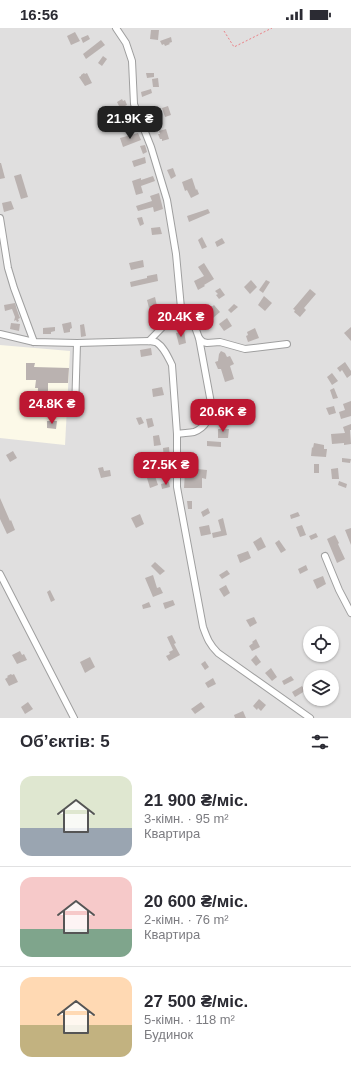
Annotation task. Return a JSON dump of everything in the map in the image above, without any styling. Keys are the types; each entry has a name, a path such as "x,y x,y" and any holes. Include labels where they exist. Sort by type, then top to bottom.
{"street":[{"path":"116,28 126,43 132,61 134,104 151,147 167,200 176,254 182,308 192,319 199,338 211,402 211,411 208,420 202,426 194,432 177,434"},
{"path":"0,218 8,268 34,342"},
{"path":"149,341 182,308"},
{"path":"0,334 34,342 77,343 149,341 156,342 162,348 172,365 177,434 177,487 203,627 207,639 210,645 218,653 310,718"},
{"path":"199,338 207,344 220,342 245,349 287,344"},
{"path":"75,411 77,343"},
{"path":"325,556 339,590 351,613"},
{"path":"0,574 74,718"}],"path":[{"path":"224,31 234,47 272,28"}],"shaded area":[{"path":"0,28 351,28 351,718 0,718"},
{"path":"0,345 70,351 65,445 0,438"}],"building":[{"path":"151,30 159,30 158,40 150,39"},
{"path":"75,32 80,41 71,45 67,36"},
{"path":"88,35 90,39 83,43 81,38"},
{"path":"171,37 172,42 169,43 170,44 165,46 164,44 162,45 160,41"},
{"path":"101,40 105,45 86,59 83,54"},
{"path":"103,56 107,59 102,66 98,63"},
{"path":"84,73 87,73 92,83 85,86 79,77"},
{"path":"146,73 154,73 154,77 147,78"},
{"path":"158,78 159,87 153,87 152,79"},
{"path":"151,89 152,93 142,97 141,92"},
{"path":"122,99 123,101 125,100 127,105 125,106 126,108 121,110 117,102"},
{"path":"168,106 171,115 165,117 162,108"},
{"path":"131,119 133,124 116,130 114,125"},
{"path":"166,129 169,139 162,141 158,134 160,134 159,131"},
{"path":"138,133 141,140 123,147 120,138"},
{"path":"145,145 147,152 143,154 140,146"},
{"path":"145,157 146,163 134,167 132,161"},
{"path":"0,163 5,178 0,179"},
{"path":"173,168 176,176 171,179 167,170"},
{"path":"21,174 28,197 21,199 14,176"},
{"path":"153,176 155,181 141,186 143,193 136,195 132,181"},
{"path":"192,178 199,194 191,198 187,190 185,191 182,182"},
{"path":"159,193 163,209 154,212 153,207 138,211 136,206 152,201 150,196"},
{"path":"11,201 14,209 4,212 2,203"},
{"path":"208,209 210,213 189,222 187,216"},
{"path":"142,217 144,224 140,226 137,218"},
{"path":"160,227 162,234 152,235 151,228"},
{"path":"202,237 207,247 202,249 198,240"},
{"path":"222,238 225,243 217,247 215,242"},
{"path":"143,260 144,267 131,270 129,263"},
{"path":"204,263 214,279 198,290 194,281 204,276 198,267"},
{"path":"157,274 158,281 131,287 130,282"},
{"path":"251,280 257,287 250,294 244,287"},
{"path":"266,280 270,282 263,293 259,290"},
{"path":"220,288 225,295 219,299 216,295 218,294 215,291"},
{"path":"310,289 316,294 304,308 306,310 300,317 294,312 295,310 293,309"},
{"path":"264,296 272,303 265,311 258,305"},
{"path":"155,297 157,306 149,308 147,300"},
{"path":"15,303 20,318 17,322 16,320 14,321 15,317 12,309 5,311 4,305"},
{"path":"234,304 238,307 231,313 228,310"},
{"path":"214,305 220,312 213,318 207,311"},
{"path":"227,318 232,326 224,331 219,324"},
{"path":"71,322 72,328 70,329 70,332 64,333 62,324"},
{"path":"11,323 20,324 19,331 10,329"},
{"path":"84,324 86,336 81,337 80,325"},
{"path":"55,327 55,331 51,332 51,334 43,334 43,328"},
{"path":"351,327 351,341 344,333"},
{"path":"255,328 259,338 248,342 246,336 248,335 247,332"},
{"path":"184,331 186,343 179,345 176,333"},
{"path":"151,348 152,355 141,357 140,350"},
{"path":"221,351 225,353 227,357 230,356 234,364 230,366 234,379 225,382 221,369 218,369 215,362 218,361"},
{"path":"345,362 351,371 351,375 347,378 342,370 340,372 337,368"},
{"path":"26,363 35,363 34,367 69,368 68,383 48,383 48,412 37,411 38,388 35,388 36,380 26,380"},
{"path":"332,373 338,381 332,385 327,377"},
{"path":"162,387 164,395 153,397 152,389"},
{"path":"334,388 338,398 333,399 330,390"},
{"path":"351,401 351,416 341,419 339,412 345,410 343,404"},
{"path":"334,406 336,413 329,415 326,408"},
{"path":"141,417 144,423 139,425 136,418"},
{"path":"152,418 154,426 148,428 146,419"},
{"path":"47,421 57,421 56,429 47,428"},
{"path":"351,424 351,444 332,444 331,434 345,433 343,427"},
{"path":"218,429 229,429 228,438 218,438"},
{"path":"159,435 161,445 154,446 153,436"},
{"path":"207,441 221,442 221,447 207,446"},
{"path":"314,443 324,445 324,449 327,449 326,457 311,456"},
{"path":"169,447 170,458 164,459 163,448"},
{"path":"13,451 17,458 10,462 6,455"},
{"path":"342,458 351,459 350,463 342,462"},
{"path":"314,464 319,464 319,473 314,473"},
{"path":"103,467 104,471 110,470 111,476 101,478 98,468"},
{"path":"338,468 339,479 332,479 331,469"},
{"path":"197,469 207,470 206,479 202,478 202,488 184,488 185,471 197,472"},
{"path":"155,476 158,485 150,488 147,478"},
{"path":"339,481 347,484 346,488 338,485"},
{"path":"169,482 170,487 162,489 161,484"},
{"path":"0,498 15,530 7,534 0,519"},
{"path":"187,501 192,501 192,509 188,509"},
{"path":"208,508 210,513 203,517 201,512"},
{"path":"298,512 300,516 291,519 290,515"},
{"path":"140,514 144,524 136,528 131,518"},
{"path":"223,518 227,535 213,538 212,533 221,531 218,520"},
{"path":"209,525 211,534 201,536 199,527"},
{"path":"302,525 306,535 300,537 296,527"},
{"path":"351,528 351,545 345,530"},
{"path":"316,533 318,537 311,540 309,536"},
{"path":"335,535 345,559 337,563 327,539"},
{"path":"261,537 266,547 258,551 253,542"},
{"path":"279,540 286,550 281,553 275,543"},
{"path":"248,551 251,558 240,563 237,555"},
{"path":"155,562 165,571 160,575 151,566"},
{"path":"306,565 308,570 300,574 298,569"},
{"path":"227,570 230,574 222,579 219,575"},
{"path":"153,575 157,588 160,587 163,593 153,597 145,578"},
{"path":"323,576 326,584 317,589 313,580"},
{"path":"226,585 230,593 224,597 219,589"},
{"path":"50,590 55,600 51,602 47,592"},
{"path":"173,600 175,605 165,609 163,603"},
{"path":"149,602 151,607 143,609 142,605"},
{"path":"254,617 257,623 250,627 246,620"},
{"path":"172,635 176,643 174,644 180,655 169,661 166,656 173,650 167,637"},
{"path":"256,639 260,647 252,651 249,646"},
{"path":"20,651 22,655 24,654 27,660 17,664 12,655"},
{"path":"256,655 261,662 256,666 251,660"},
{"path":"90,657 95,667 85,673 80,662"},
{"path":"205,661 209,667 205,670 201,664"},
{"path":"271,668 277,677 272,681 265,673"},
{"path":"11,674 14,674 18,682 9,686 5,679"},
{"path":"291,676 294,680 284,685 282,681"},
{"path":"213,678 216,684 208,688 205,683"},
{"path":"302,686 303,688 303,692 295,697 292,692"},
{"path":"259,699 266,705 261,711 258,708 257,710 253,706"},
{"path":"28,702 33,709 25,714 21,707"},
{"path":"201,702 205,707 195,714 191,709"},
{"path":"243,711 246,718 235,718 234,715"}]}
